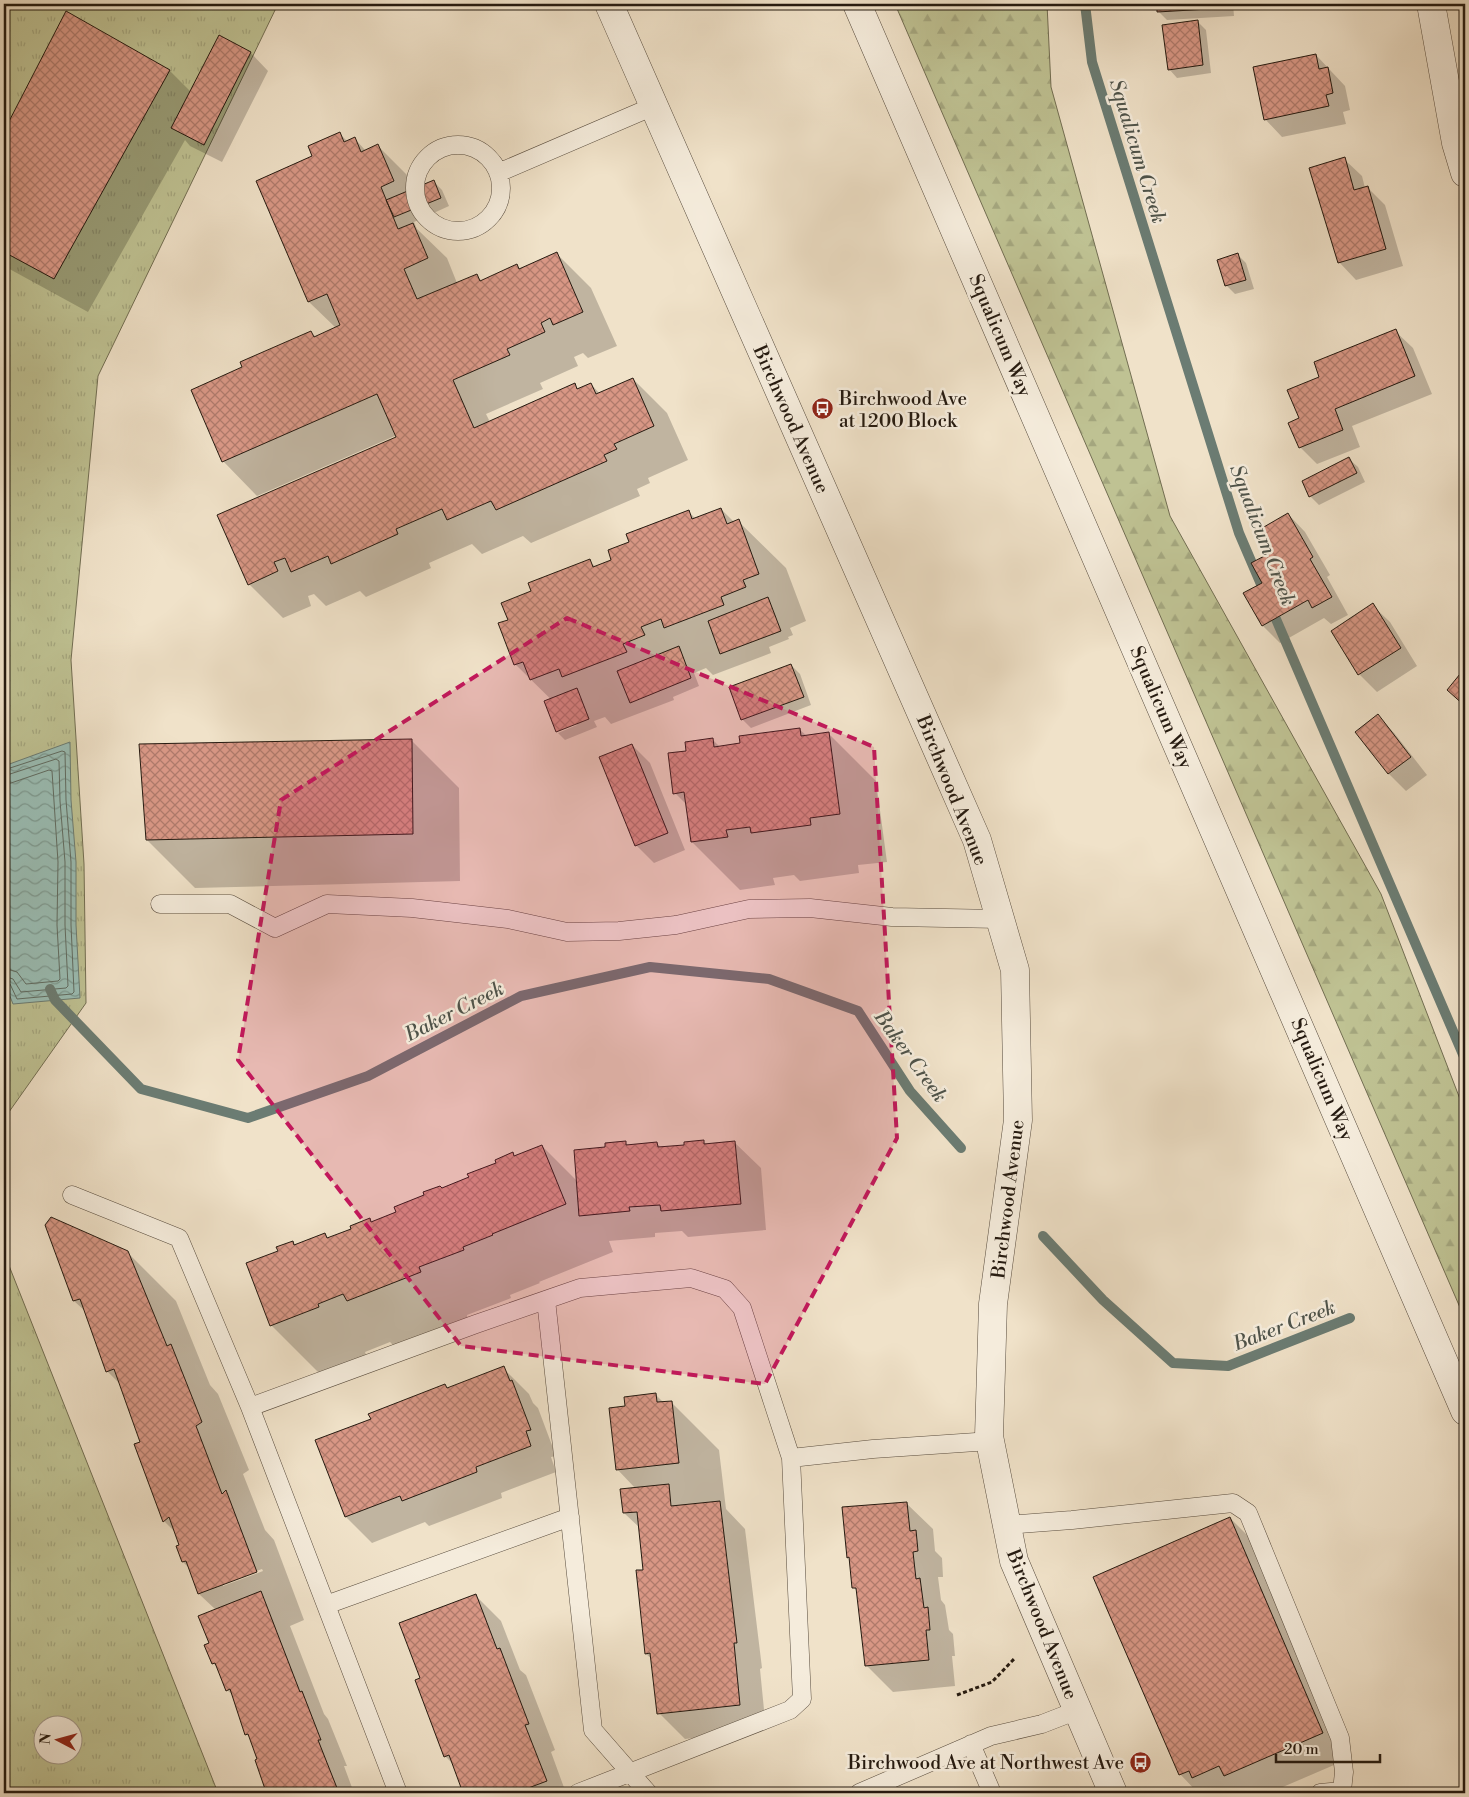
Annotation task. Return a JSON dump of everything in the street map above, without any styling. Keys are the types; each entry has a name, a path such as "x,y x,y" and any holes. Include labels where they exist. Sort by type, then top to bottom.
{"street":[{"name":"Birchwood Avenue","path":"609,4 973,830 1015,970 1018,1120 993,1304 990,1441 1014,1561 1113,1793"},
{"name":"Squalicum Way","path":"857,4 1465,1411"},
{"path":"1431,4 1456,143 1465,174"}],"lane":[{"path":"498,173 654,106"},
{"path":"465,145 485,155 498,173 501,186 499,200 494,212 473,229 459,232 446,230 433,224 424,215 417,203 415,188 417,174 424,161 436,151 450,146 465,145"},
{"path":"160,904 230,904 275,928 327,904 412,908 508,920 567,932 619,931 676,925 749,909 810,908 892,917 1000,919"},
{"path":"72,1195 179,1238 250,1406 398,1793"},
{"path":"250,1406 580,1288 691,1278 725,1289 742,1308 791,1458 802,1699 790,1710 578,1793"},
{"path":"546,1300 593,1730 648,1793"},
{"path":"791,1458 873,1449 990,1441"},
{"path":"1006,1524 1072,1520 1233,1502 1248,1513 1340,1738 1344,1772 1343,1792 1320,1793"},
{"path":"326,1605 570,1518"},
{"path":"859,1793 991,1736 1042,1724 1078,1710"},
{"path":"971,1744 992,1793"}],"path":[{"path":"958,1696 992,1682 1014,1659"}],"highlighted area":[{"path":"567,618 874,747 897,1138 765,1384 461,1346 238,1060 281,800"}],"green space":[{"path":"4,4 278,4 98,376 71,660 84,864 86,1003 4,1119"},
{"path":"895,4 1047,4 1051,87 1170,516 1381,894 1465,1112 1465,1319"},
{"path":"4,1253 218,1793 4,1793"}],"water":[{"path":"70,742 80,998 13,1004 4,981 4,766"}],"building":[{"path":"1157,4 1226,4 1226,8 1157,12"},
{"path":"66,11 170,70 54,279 4,252 4,131"},
{"path":"1198,20 1203,65 1168,70 1162,25"},
{"path":"219,35 251,52 204,145 171,128"},
{"path":"1316,54 1319,69 1328,67 1333,93 1326,95 1329,106 1264,120 1253,67"},
{"path":"340,132 344,142 355,137 361,152 378,144 394,181 381,187 398,229 413,223 428,258 404,269 417,299 477,274 480,281 517,264 519,269 557,252 583,312 553,325 550,318 541,323 545,332 507,349 510,355 453,380 474,428 575,383 577,389 591,383 596,394 633,378 654,426 614,444 617,449 604,455 607,461 496,510 491,501 447,520 442,509 396,529 398,534 331,564 328,556 291,572 285,558 274,562 278,571 248,585 217,515 396,437 377,394 222,462 191,390 242,367 240,362 311,331 314,337 340,325 327,294 308,302 256,181 312,156 308,146"},
{"path":"1345,157 1354,190 1368,186 1386,249 1338,263 1309,168"},
{"path":"434,180 441,198 394,217 386,200"},
{"path":"1238,253 1246,280 1225,286 1217,260"},
{"path":"1396,329 1415,376 1335,409 1343,430 1299,448 1288,423 1299,418 1287,390 1319,377 1314,362"},
{"path":"1349,457 1357,473 1309,497 1302,481"},
{"path":"721,508 727,524 739,519 759,574 743,580 746,587 721,597 724,605 664,628 661,619 641,627 645,635 623,644 627,652 562,677 559,669 530,680 523,662 514,665 498,623 508,620 501,603 531,591 528,583 590,559 593,567 611,560 608,550 629,542 626,534 689,510 692,519"},
{"path":"1288,513 1313,557 1310,559 1332,597 1312,608 1308,600 1262,626 1243,593 1262,583 1251,563 1270,553 1257,531"},
{"path":"768,597 781,631 720,654 708,621"},
{"path":"1373,603 1401,648 1358,675 1331,631"},
{"path":"679,646 691,678 630,703 617,671"},
{"path":"791,664 804,697 741,720 729,687"},
{"path":"1460,674 1465,678 1465,706 1447,690"},
{"path":"577,688 589,719 556,732 544,701"},
{"path":"1378,714 1411,757 1388,774 1355,732"},
{"path":"800,728 801,736 829,732 840,814 810,818 811,825 751,833 750,827 726,830 728,837 691,842 684,792 673,794 668,753 686,751 685,742 713,738 714,747 740,743 739,736"},
{"path":"412,739 413,834 146,840 139,744"},
{"path":"632,744 668,833 635,846 599,757"},
{"path":"704,1140 704,1144 735,1141 741,1204 661,1211 660,1205 629,1207 630,1211 579,1216 574,1150 605,1147 605,1143 626,1141 626,1145 657,1142 658,1147 684,1145 684,1142"},
{"path":"542,1145 566,1204 463,1247 464,1250 419,1267 421,1272 347,1301 343,1294 318,1304 319,1307 270,1326 246,1263 278,1251 276,1247 293,1241 294,1245 325,1233 327,1238 351,1229 350,1226 370,1218 371,1222 396,1212 394,1207 424,1195 423,1192 440,1186 442,1188 469,1177 467,1174 496,1163 495,1160 513,1152 514,1156"},
{"path":"51,1217 128,1251 167,1346 171,1344 202,1422 196,1426 222,1494 226,1490 257,1572 198,1594 186,1561 182,1562 176,1546 179,1545 169,1517 163,1522 134,1444 140,1442 114,1369 106,1372 80,1299 73,1301 45,1225"},
{"path":"504,1366 510,1381 512,1380 531,1430 526,1431 531,1446 476,1467 477,1472 402,1501 400,1496 345,1517 315,1440 371,1419 368,1414 445,1384 447,1388"},
{"path":"656,1393 657,1402 672,1401 679,1463 616,1470 609,1408 625,1406 624,1397"},
{"path":"669,1484 671,1506 720,1501 737,1643 734,1643 740,1705 657,1714 650,1653 645,1654 636,1570 643,1570 637,1512 623,1513 620,1489"},
{"path":"907,1502 910,1531 916,1530 918,1551 913,1552 916,1579 920,1578 924,1608 928,1607 930,1630 926,1630 929,1660 865,1666 856,1588 852,1588 849,1557 847,1558 842,1507"},
{"path":"1230,1517 1323,1733 1224,1776 1219,1766 1192,1778 1189,1771 1179,1775 1093,1577"},
{"path":"261,1591 300,1692 302,1691 321,1740 318,1740 339,1793 263,1793 266,1792 248,1734 245,1735 230,1689 226,1691 215,1663 212,1664 204,1645 209,1643 198,1616"},
{"path":"476,1594 497,1649 500,1648 529,1724 525,1725 547,1781 515,1793 463,1793 449,1755 444,1757 415,1680 420,1678 399,1623"}],"waterway":[{"name":"Squalicum Creek","path":"1085,4 1092,62 1239,533 1465,1059"},
{"name":"Baker Creek","path":"50,989 55,1000 141,1089 248,1118 368,1076 521,996 650,967 769,979 858,1011 910,1091 961,1148"},
{"name":"Baker Creek","path":"1043,1236 1103,1300 1173,1363 1228,1366 1350,1318"}],"place":[{"name":"Birchwood Ave at 1200 Block","path":"823,409"},
{"name":"Birchwood Ave at Northwest Ave","path":"1140,1762"}]}
